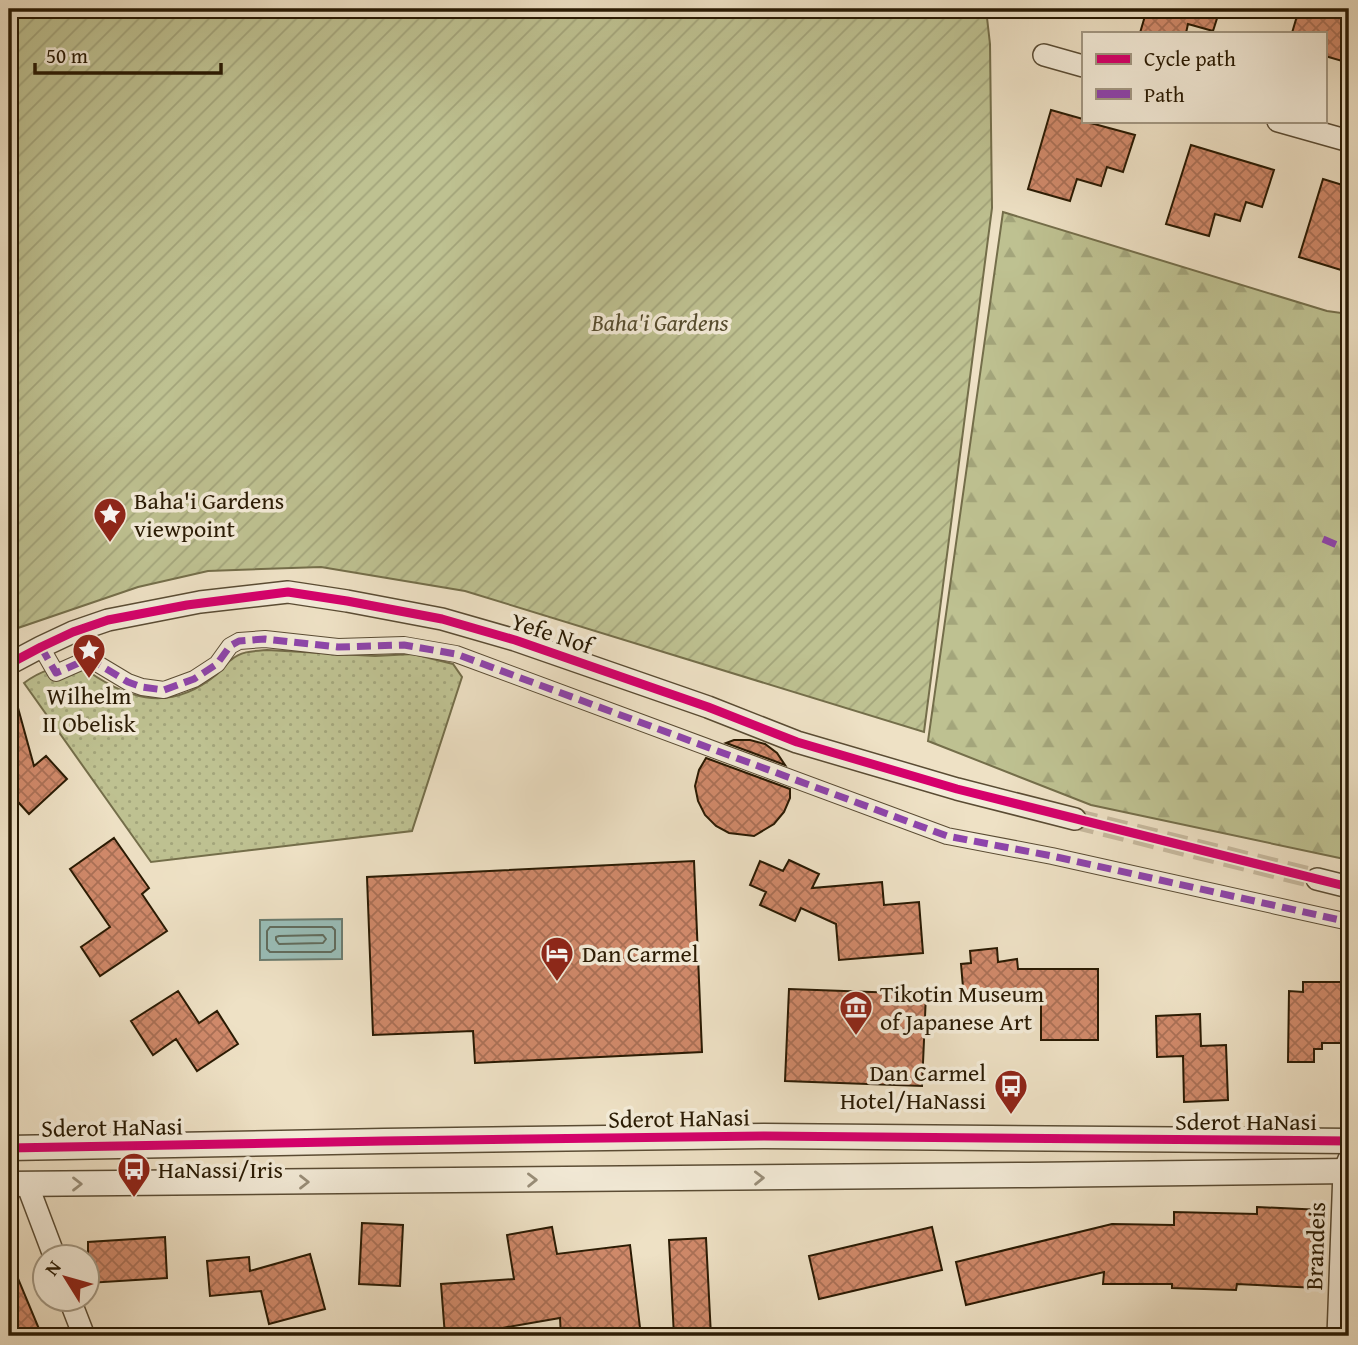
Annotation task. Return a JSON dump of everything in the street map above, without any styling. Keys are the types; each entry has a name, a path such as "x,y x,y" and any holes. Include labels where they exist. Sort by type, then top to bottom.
{"street":[{"path":"1044,55 1082,66"},
{"path":"1282,122 1349,141"},
{"name":"Yefe Nof","path":"9,664 73,632 108,620 200,602 288,592 442,619 515,640 708,707 797,742 957,789 1075,819"},
{"path":"41,647 56,673 81,662 90,662 128,682 164,690 194,679 217,664 230,646 239,641 265,639 338,647 404,645 456,654 947,836 1052,856 1349,922"},
{"path":"1317,879 1349,887"},
{"name":"Sderot HaNasi","path":"9,1148 764,1136 1349,1141"},
{"name":"Sderot HaNasi","path":"18,1184 1016,1175 1347,1167"},
{"name":"Brandeis","path":"1338,1336 1347,1167"},
{"path":"18,1184 48,1244"},
{"path":"75,1314 84,1336"}],"green space":[{"name":"Baha'i Gardens","path":"9,9 986,9 990,44 992,208 924,732 465,591 321,567 208,571 138,587 9,631"},
{"path":"1003,212 1327,311 1349,314 1349,860 1091,805 928,741"},
{"path":"267,650 375,656 413,654 453,664 462,677 412,831 151,862 24,683 50,669 78,664 112,686 129,693 163,698 180,695 198,687 239,655"}],"water":[{"path":"342,919 342,959 260,960 260,920"}],"building":[{"path":"1147,9 1220,9 1213,31 1188,24 1186,32 1140,32"},
{"path":"1299,9 1349,9 1349,63 1326,56 1326,32 1292,32"},
{"path":"1051,110 1082,119 1082,122 1135,135 1123,172 1107,167 1101,186 1077,179 1070,201 1028,189"},
{"path":"1191,145 1274,170 1262,207 1246,202 1240,221 1215,214 1209,236 1166,224"},
{"path":"1323,179 1349,187 1349,244 1341,270 1299,257"},
{"path":"9,697 15,697 34,766 46,756 67,779 29,814 9,792"},
{"path":"734,740 765,744 777,753 785,765 726,743"},
{"path":"706,758 790,789 790,798 784,812 774,824 754,836 729,833 716,826 705,815 695,786 699,770"},
{"path":"114,838 149,888 142,894 167,931 100,976 81,947 110,927 70,869"},
{"path":"789,860 819,874 812,888 882,882 884,905 919,902 923,953 839,960 836,924 801,908 795,921 760,905 766,892 750,885 760,861 783,871"},
{"path":"694,861 702,1052 475,1063 473,1031 373,1035 367,877"},
{"path":"997,948 998,962 1017,959 1018,969 1098,969 1098,1040 1041,1040 1041,990 964,999 961,964 971,963 970,951"},
{"path":"1303,982 1349,982 1349,1043 1322,1043 1322,1049 1314,1049 1314,1062 1288,1062 1289,991 1303,992"},
{"name":"Tikotin Museum of Japanese Art","path":"789,989 926,994 922,1086 785,1081"},
{"path":"178,991 199,1023 217,1011 238,1044 197,1071 176,1039 153,1055 131,1021"},
{"path":"1200,1014 1201,1046 1226,1045 1228,1100 1184,1102 1183,1056 1157,1057 1156,1016"},
{"path":"1257,1207 1322,1210 1318,1288 1237,1284 1236,1290 1172,1288 1172,1284 1103,1284 1104,1272 966,1305 956,1262 1112,1224 1174,1225 1174,1212 1257,1214"},
{"path":"362,1223 403,1225 400,1286 359,1284"},
{"path":"552,1227 557,1254 630,1245 641,1336 561,1336 560,1318 502,1328 503,1336 445,1336 441,1284 514,1279 507,1235"},
{"path":"932,1227 942,1270 819,1299 809,1256"},
{"path":"165,1237 167,1278 102,1282 102,1244 88,1242"},
{"path":"706,1238 711,1336 674,1336 669,1240"},
{"path":"310,1254 325,1309 269,1324 261,1291 210,1296 207,1261 249,1257 250,1271"},
{"path":"9,1257 42,1336 9,1336"}],"tunnel":[{"path":"1075,819 1317,879"}],"marked path":[{"path":"1323,539 1349,549"},
{"path":"41,647 56,673 81,662 90,662 128,682 164,690 194,679 217,664 230,646 239,641 265,639 338,647 404,645 456,654 947,836 1052,856 1349,922"}],"cycle path":[{"path":"9,664 73,632 108,620 187,605 288,592 347,601 442,619 515,640 708,707 797,742 957,789 1349,887"},
{"path":"9,1148 764,1136 1349,1141"}],"place":[{"name":"Baha'i Gardens viewpoint","path":"110,544"},
{"name":"Wilhelm II Obelisk","path":"89,680"},
{"name":"Dan Carmel","path":"557,983"},
{"name":"Tikotin Museum of Japanese Art","path":"856,1037"},
{"name":"Dan Carmel Hotel/HaNassi","path":"1011,1116"},
{"name":"HaNassi/Iris","path":"134,1199"}]}
